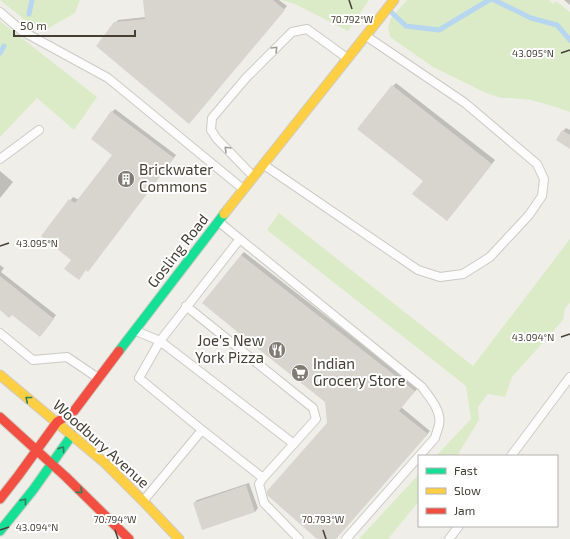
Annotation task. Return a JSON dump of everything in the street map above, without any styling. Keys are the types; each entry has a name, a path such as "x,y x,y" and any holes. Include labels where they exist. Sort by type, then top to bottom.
{"main road":[{"name":"Gosling Road","path":"0,499 57,422 74,411 134,330 263,164 394,0"},
{"name":"Woodbury Avenue","path":"0,375 105,463 179,539"},
{"path":"0,418 37,450 129,539"},
{"path":"0,531 33,490 72,435"}],"lane":[{"path":"0,12 22,31 108,78 244,190"},
{"path":"254,177 217,140 211,130 212,118 246,78 292,32 307,29 348,58"},
{"path":"263,164 418,270 440,278 463,274 490,257 529,215 542,196 544,179 537,164 464,103 366,36"},
{"path":"0,159 39,130"},
{"path":"218,222 422,387 431,398 438,411 439,424 435,438 420,455"},
{"path":"239,240 160,341 139,378 263,478"},
{"path":"186,306 313,408 316,419 259,484 264,503 299,539"},
{"path":"134,330 160,341 294,444"},
{"path":"0,333 33,360 67,357 99,378"},
{"path":"512,455 570,377"},
{"path":"143,501 202,430"},
{"path":"346,539 418,457"},
{"path":"449,539 458,527"}],"green space":[{"path":"0,0 80,0 75,13 47,29 25,20"},
{"path":"281,0 369,0 348,31 295,4"},
{"path":"407,0 549,0 553,4 556,1 570,12 570,112 531,100 501,98 484,92 433,67 390,37 388,27 391,18"},
{"path":"0,21 97,97 74,130 37,98 0,137"},
{"path":"279,213 473,366 570,239 570,303 565,308 563,320 512,377 505,397 488,394 478,407 479,420 458,455 437,455 471,419 466,386 267,230"},
{"path":"418,475 418,502 388,539 359,539"}],"building":[{"path":"143,0 273,0 285,10 189,124 96,46 114,22 145,19"},
{"path":"392,85 492,164 447,221 412,194 423,181 357,129"},
{"name":"Brickwater Commons","path":"111,111 174,158 88,272 86,270 79,280 64,269 71,260 41,236 69,199 75,203 112,155 91,139"},
{"path":"562,130 570,135 570,149 556,140"},
{"path":"241,255 415,391 399,411 428,434 336,539 317,539 267,495 267,491 327,423 325,402 202,303"},
{"path":"0,276 54,319 40,337 12,315 9,318 0,310"},
{"path":"246,485 255,512 202,530 193,503"}],"waterway":[{"path":"29,14 32,0"},
{"path":"390,11 406,26 439,30 489,0"},
{"path":"494,0 531,18 557,25 570,40"},
{"path":"0,53 4,46"}],"traffic: fast":[{"path":"119,351 224,214"},
{"path":"0,531 33,490 72,435"}],"traffic: slow":[{"path":"224,214 394,0"},
{"path":"0,375 105,463 179,539"}],"traffic: jam":[{"path":"0,499 57,422 74,411 119,351"},
{"path":"0,417 66,477 129,539"}],"place":[{"name":"Brickwater Commons","path":"126,179"},
{"name":"Joe's New York Pizza","path":"277,350"},
{"name":"Indian Grocery Store","path":"300,373"}]}
